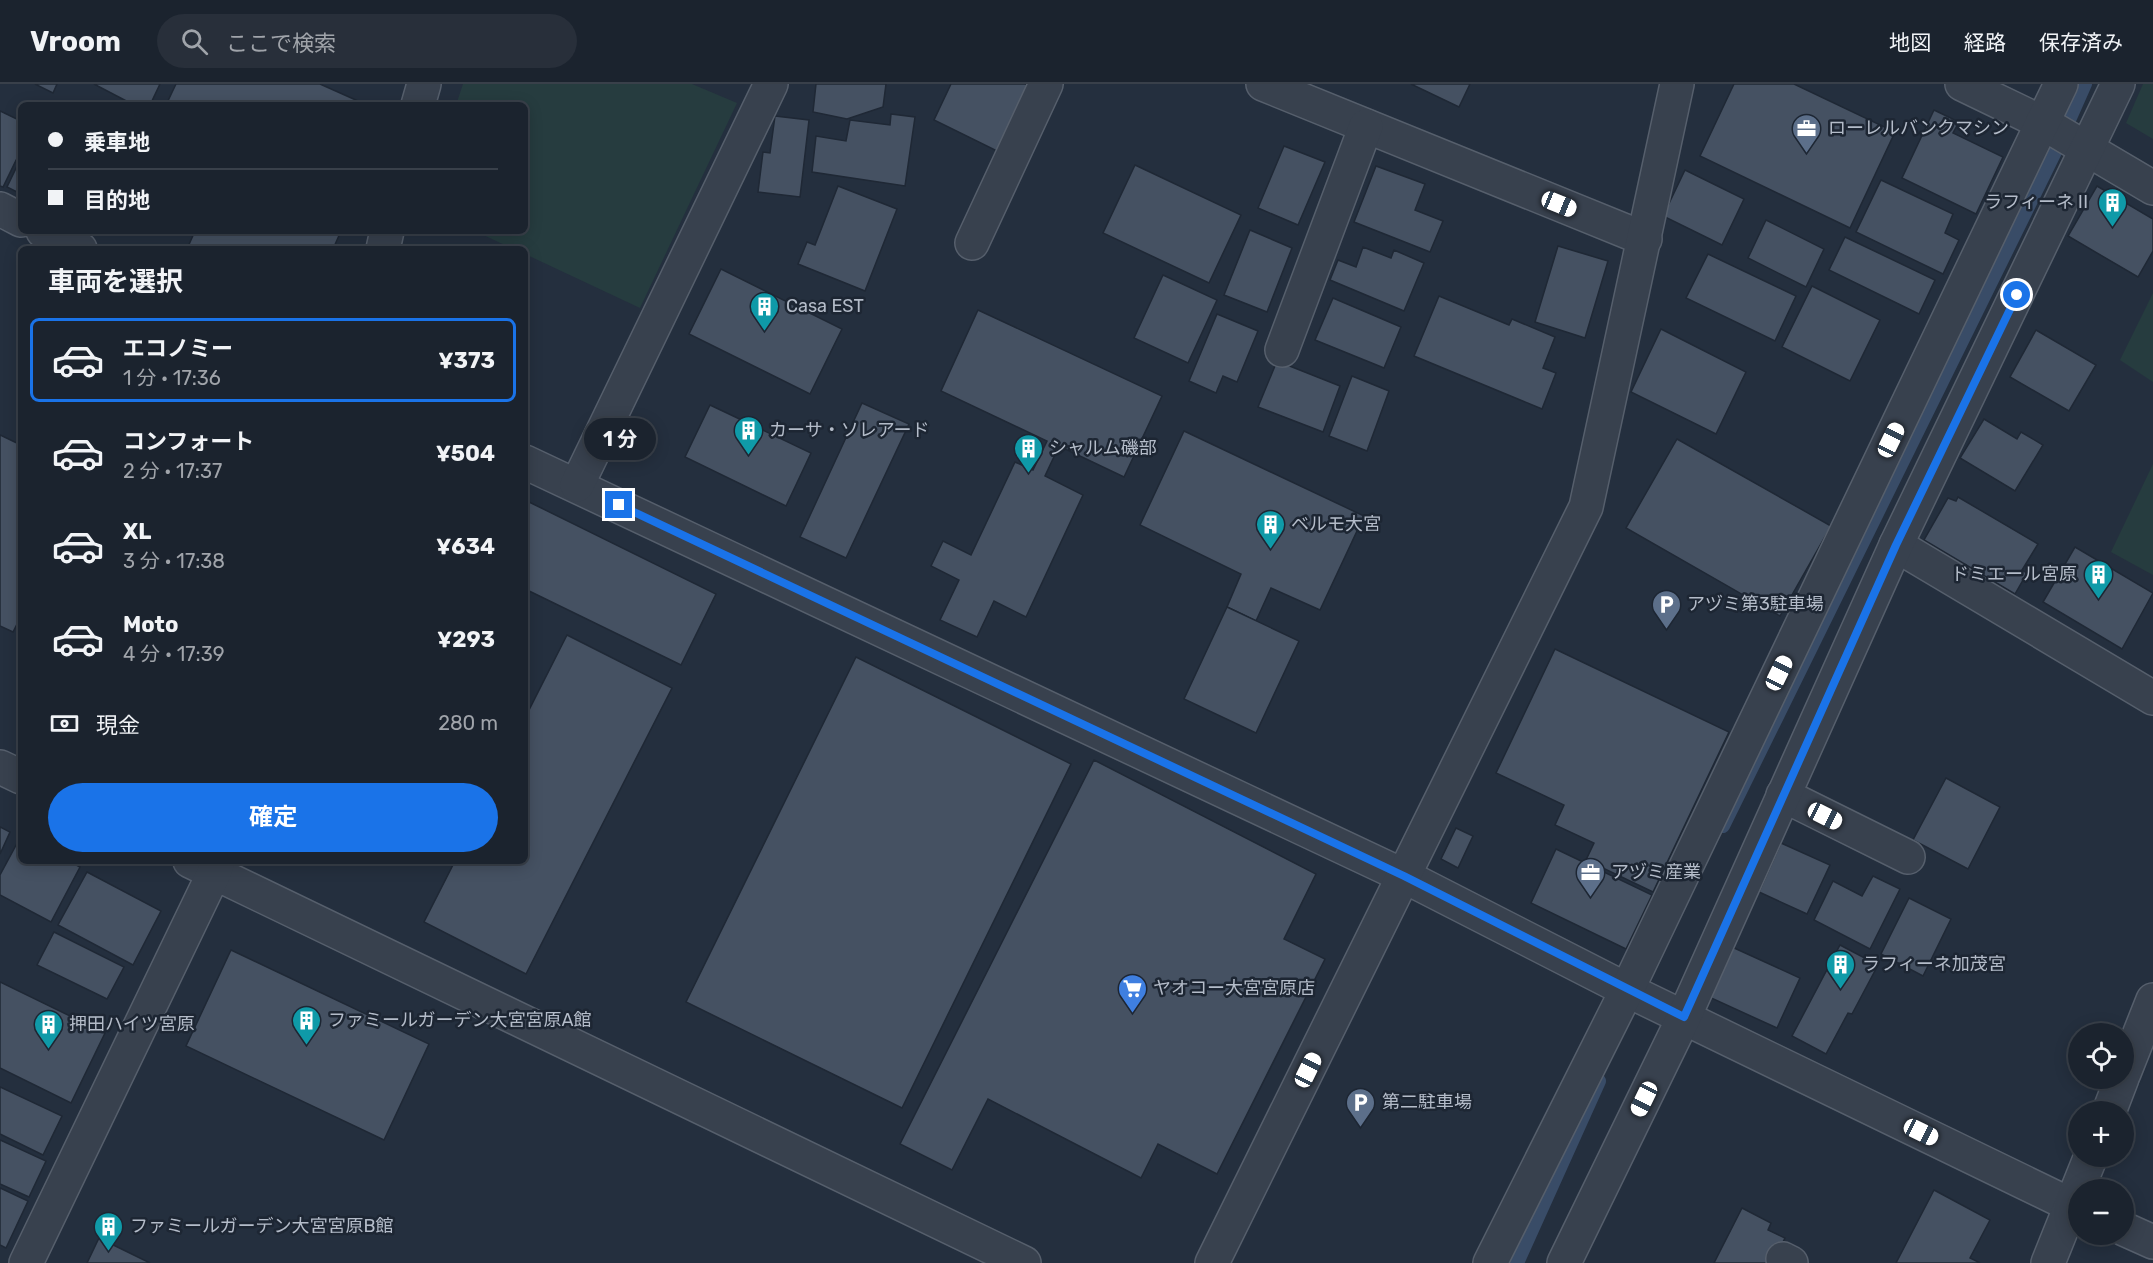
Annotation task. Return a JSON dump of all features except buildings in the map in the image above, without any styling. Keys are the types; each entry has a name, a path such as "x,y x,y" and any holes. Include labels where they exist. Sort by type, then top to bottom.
{"street":[{"path":"419,102 424,84"},
{"path":"577,485 771,84"},
{"path":"972,243 1046,84"},
{"path":"1263,84 1645,239"},
{"path":"1212,1263 1586,507 1677,84"},
{"path":"1962,84 2045,124 2153,188"},
{"path":"1490,1263 1629,990 2045,124 2061,84"},
{"path":"1564,1263 1674,1012 1784,795 1896,545 2118,84"},
{"path":"1282,350 1366,126"},
{"path":"0,209 18,218"},
{"path":"49,234 74,246"},
{"path":"528,463 1404,876 1629,990 2068,1204"},
{"path":"1896,545 2153,698"},
{"path":"0,767 18,776"},
{"path":"1784,795 1908,857"},
{"path":"26,1263 208,865 1024,1263"},
{"path":"2134,1047 2153,1000"},
{"path":"2048,1263 2068,1222"},
{"path":"2134,1233 2153,1242"}],"green space":[{"path":"463,84 692,84 737,103 640,308 528,255 528,246 507,246 481,234 528,234 528,102 457,102"},
{"path":"2143,84 2153,84 2153,139 2126,123"},
{"path":"2153,293 2153,382 2120,360"},
{"path":"2153,464 2153,575 2111,552"}],"waterway":[{"path":"1723,826 2054,154 2085,84"},
{"path":"1517,1263 1599,1081"}],"place":[{"name":"ローレルバンクマシン","path":"1807,154"},
{"name":"ラフィーネⅡ","path":"2113,228"},
{"name":"Casa EST","path":"765,332"},
{"name":"カーサ・ソレアード","path":"748,456"},
{"name":"シャルム磯部","path":"1028,474"},
{"name":"ベルモ大宮","path":"1270,550"},
{"name":"ドミエール宮原","path":"2098,600"},
{"name":"アヅミ第3駐車場","path":"1666,630"},
{"name":"アヅミ産業","path":"1590,898"},
{"name":"ラフィーネ加茂宮","path":"1841,990"},
{"name":"ヤオコー大宮宮原店","path":"1132,1014"},
{"name":"ファミールガーデン大宮宮原A館","path":"307,1046"},
{"name":"押田ハイツ宮原","path":"48,1050"},
{"name":"第二駐車場","path":"1361,1128"},
{"name":"ファミールガーデン大宮宮原B館","path":"109,1252"}],"route":[{"path":"619,505 1404,876 1684,1017 1896,545 2017,295"}]}
